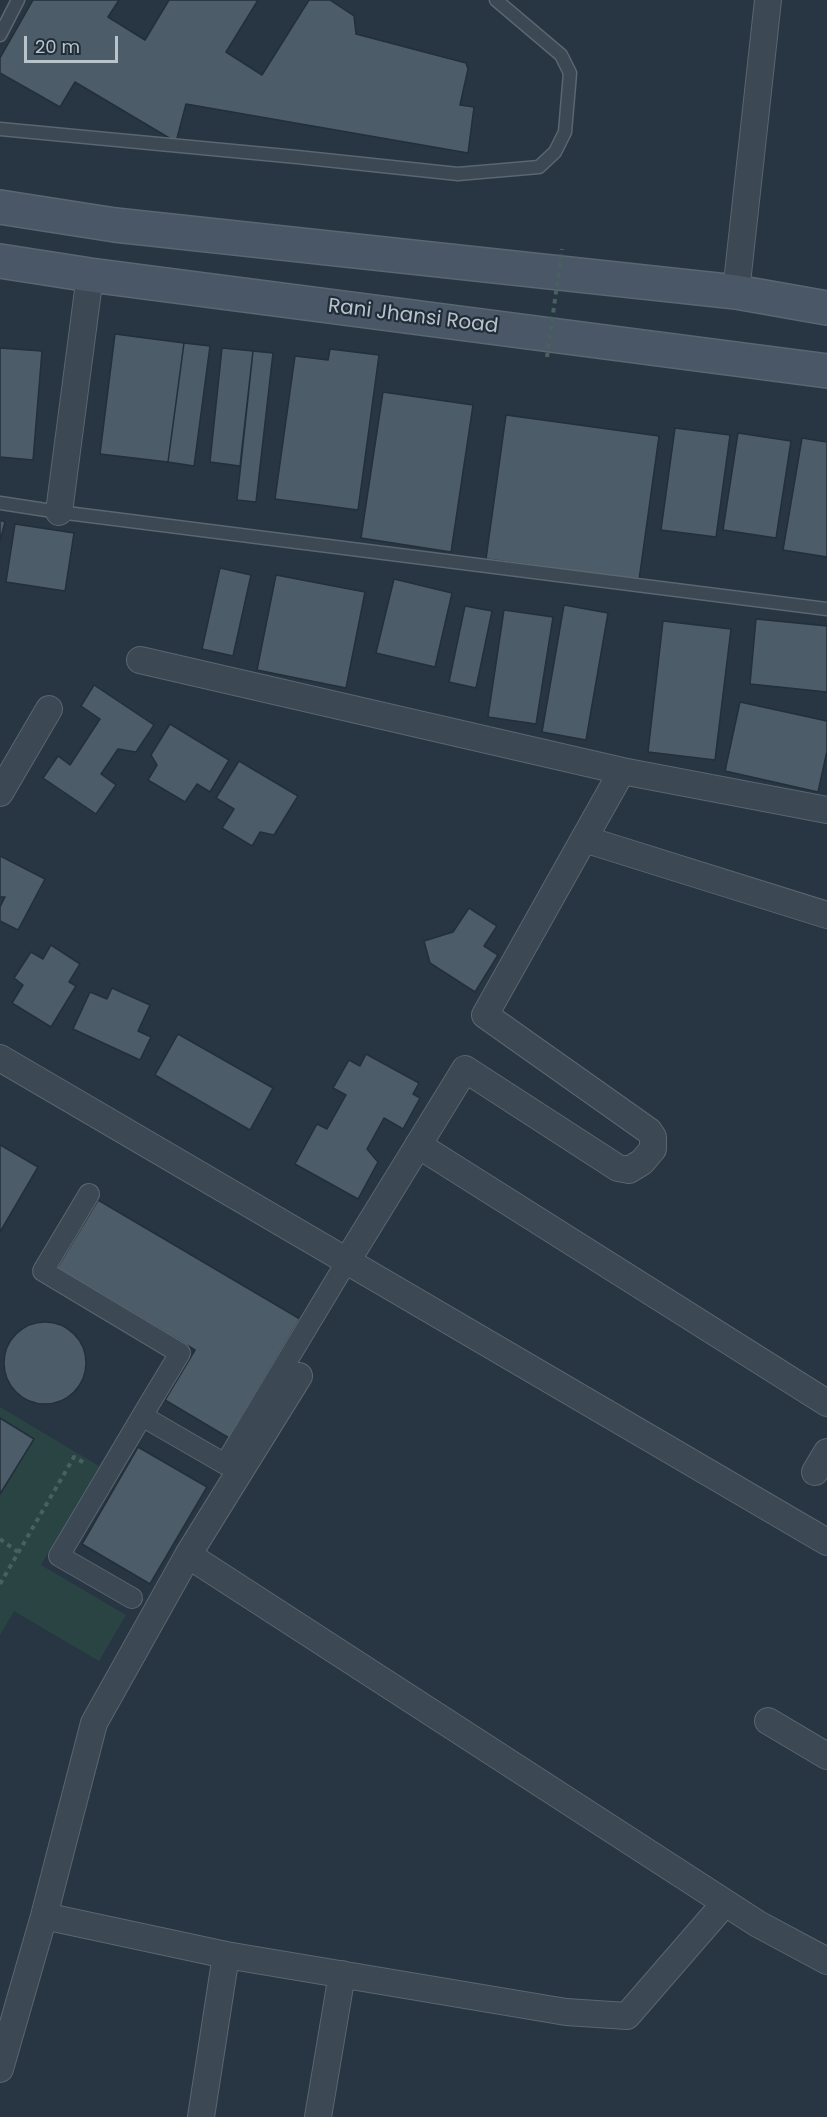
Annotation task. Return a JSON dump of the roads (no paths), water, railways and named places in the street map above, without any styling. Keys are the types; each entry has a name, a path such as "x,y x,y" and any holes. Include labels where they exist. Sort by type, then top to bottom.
{"main road":[{"path":"0,207 115,225 736,292 827,308"},
{"name":"Rani Jhansi Road","path":"0,261 90,275 827,371"}],"street":[{"path":"736,292 768,0"},
{"path":"59,512 90,275"},
{"path":"140,660 622,771 827,810"},
{"path":"0,793 49,709"},
{"path":"142,1416 225,1464 465,1068 618,1168 629,1170 642,1162 653,1149 653,1137 649,1131 485,1015 622,771"},
{"path":"584,838 827,915"},
{"path":"0,1058 827,1542"},
{"path":"418,1145 827,1403"},
{"path":"89,1194 42,1271 180,1353 59,1556 132,1598"},
{"path":"0,2069 44,1916 94,1724 188,1555 299,1376"},
{"path":"188,1555 758,1924 827,1961"},
{"path":"768,1721 827,1756"},
{"path":"44,1916 226,1955 566,2012 627,2016 725,1903"},
{"path":"201,2117 226,1955"},
{"path":"318,2117 342,1974"}],"lane":[{"path":"0,35 18,0"},
{"path":"0,129 458,174 539,168 555,152 565,132 570,73 561,55 496,0"},
{"path":"0,503 827,609"}]}
